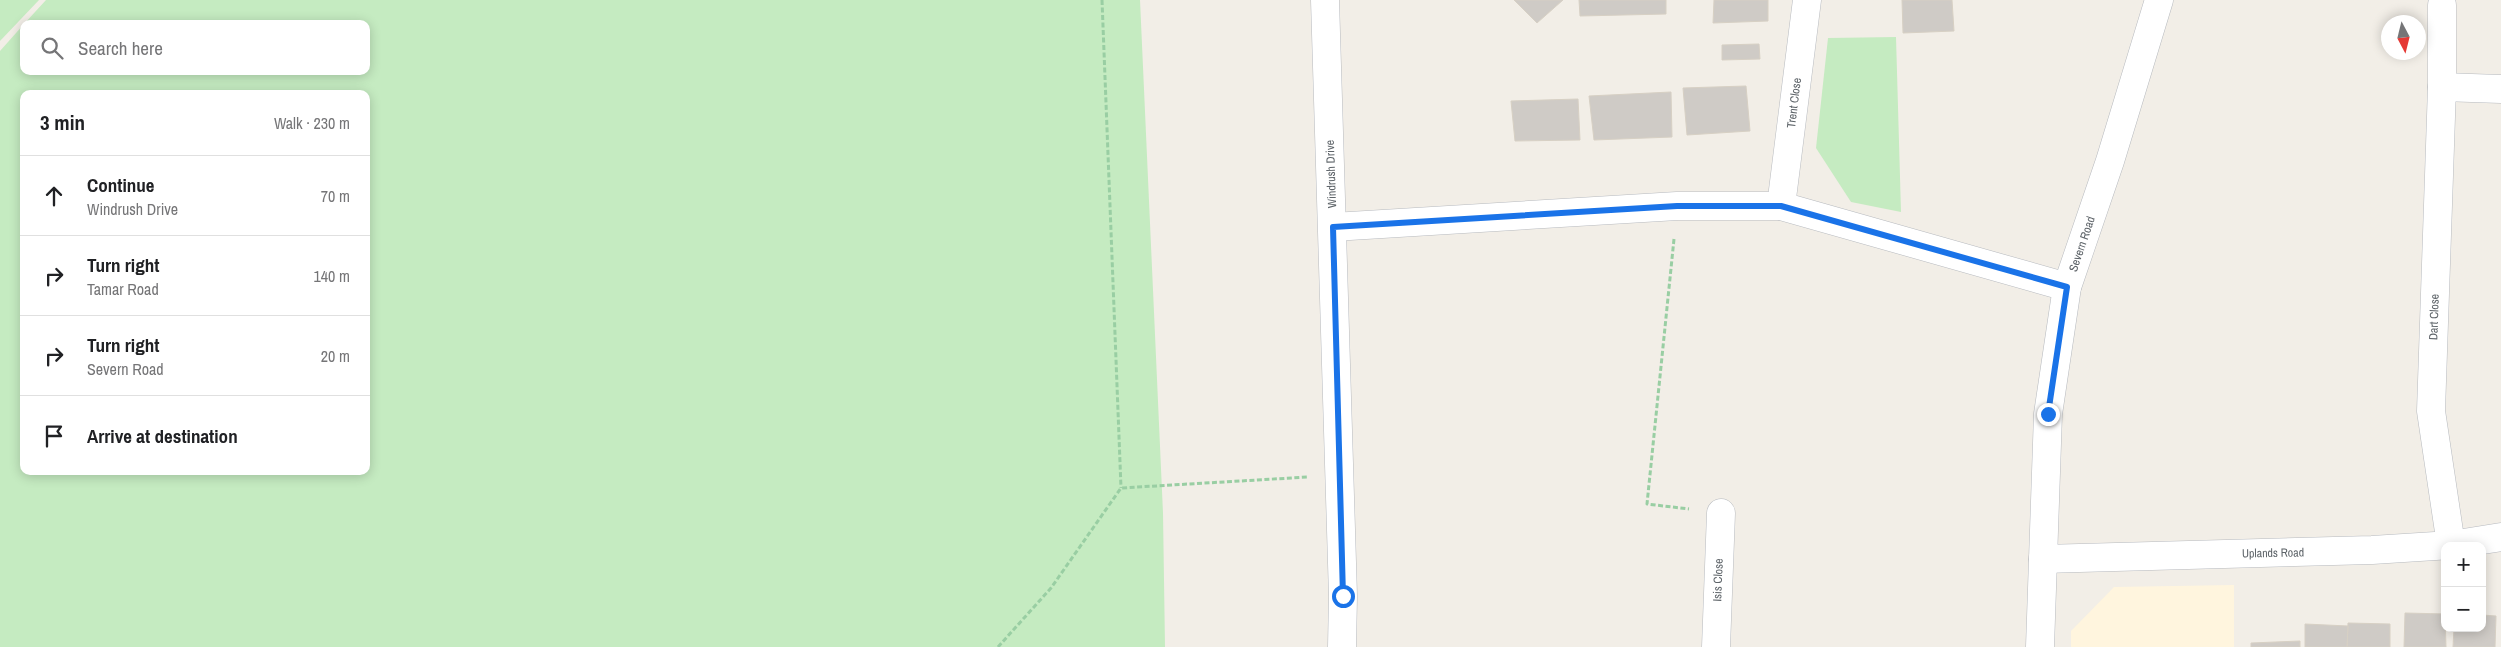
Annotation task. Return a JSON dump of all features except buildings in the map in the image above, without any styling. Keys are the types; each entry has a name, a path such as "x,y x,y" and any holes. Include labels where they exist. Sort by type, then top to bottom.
{"street":[{"name":"Windrush Drive","path":"1325,0 1343,596 1342,647"},
{"name":"Trent Close","path":"1781,206 1807,0"},
{"name":"Severn Road","path":"2040,647 2048,414 2067,287 2110,160 2159,0"},
{"name":"Dart Close","path":"2442,5 2442,87 2431,411 2451,542"},
{"path":"2442,87 2501,90"},
{"path":"1333,227 1677,206 1781,206 2067,287"},
{"name":"Isis Close","path":"1716,647 1721,513"},
{"name":"Uplands Road","path":"2470,542 2501,537"},
{"name":"Uplands Road","path":"2044,559 2372,550 2441,546"}],"path":[{"path":"998,647 1051,588 1121,488 1102,0"},
{"path":"1677,206 1647,504 1721,513"},
{"path":"1121,488 1338,475"}],"shaded area":[{"path":"2234,585 2234,647 2071,647 2071,631 2114,587"}],"green space":[{"path":"0,0 39,0 0,41"},
{"path":"46,0 1140,0 1163,513 1165,647 0,647 0,51 20,28 20,75 370,75 370,20 28,20"},
{"path":"1896,37 1901,212 1851,202 1816,148 1828,38"}],"route":[{"path":"1343,596 1338,475 1333,227 1677,206 1781,206 2067,287 2048,414"}]}
